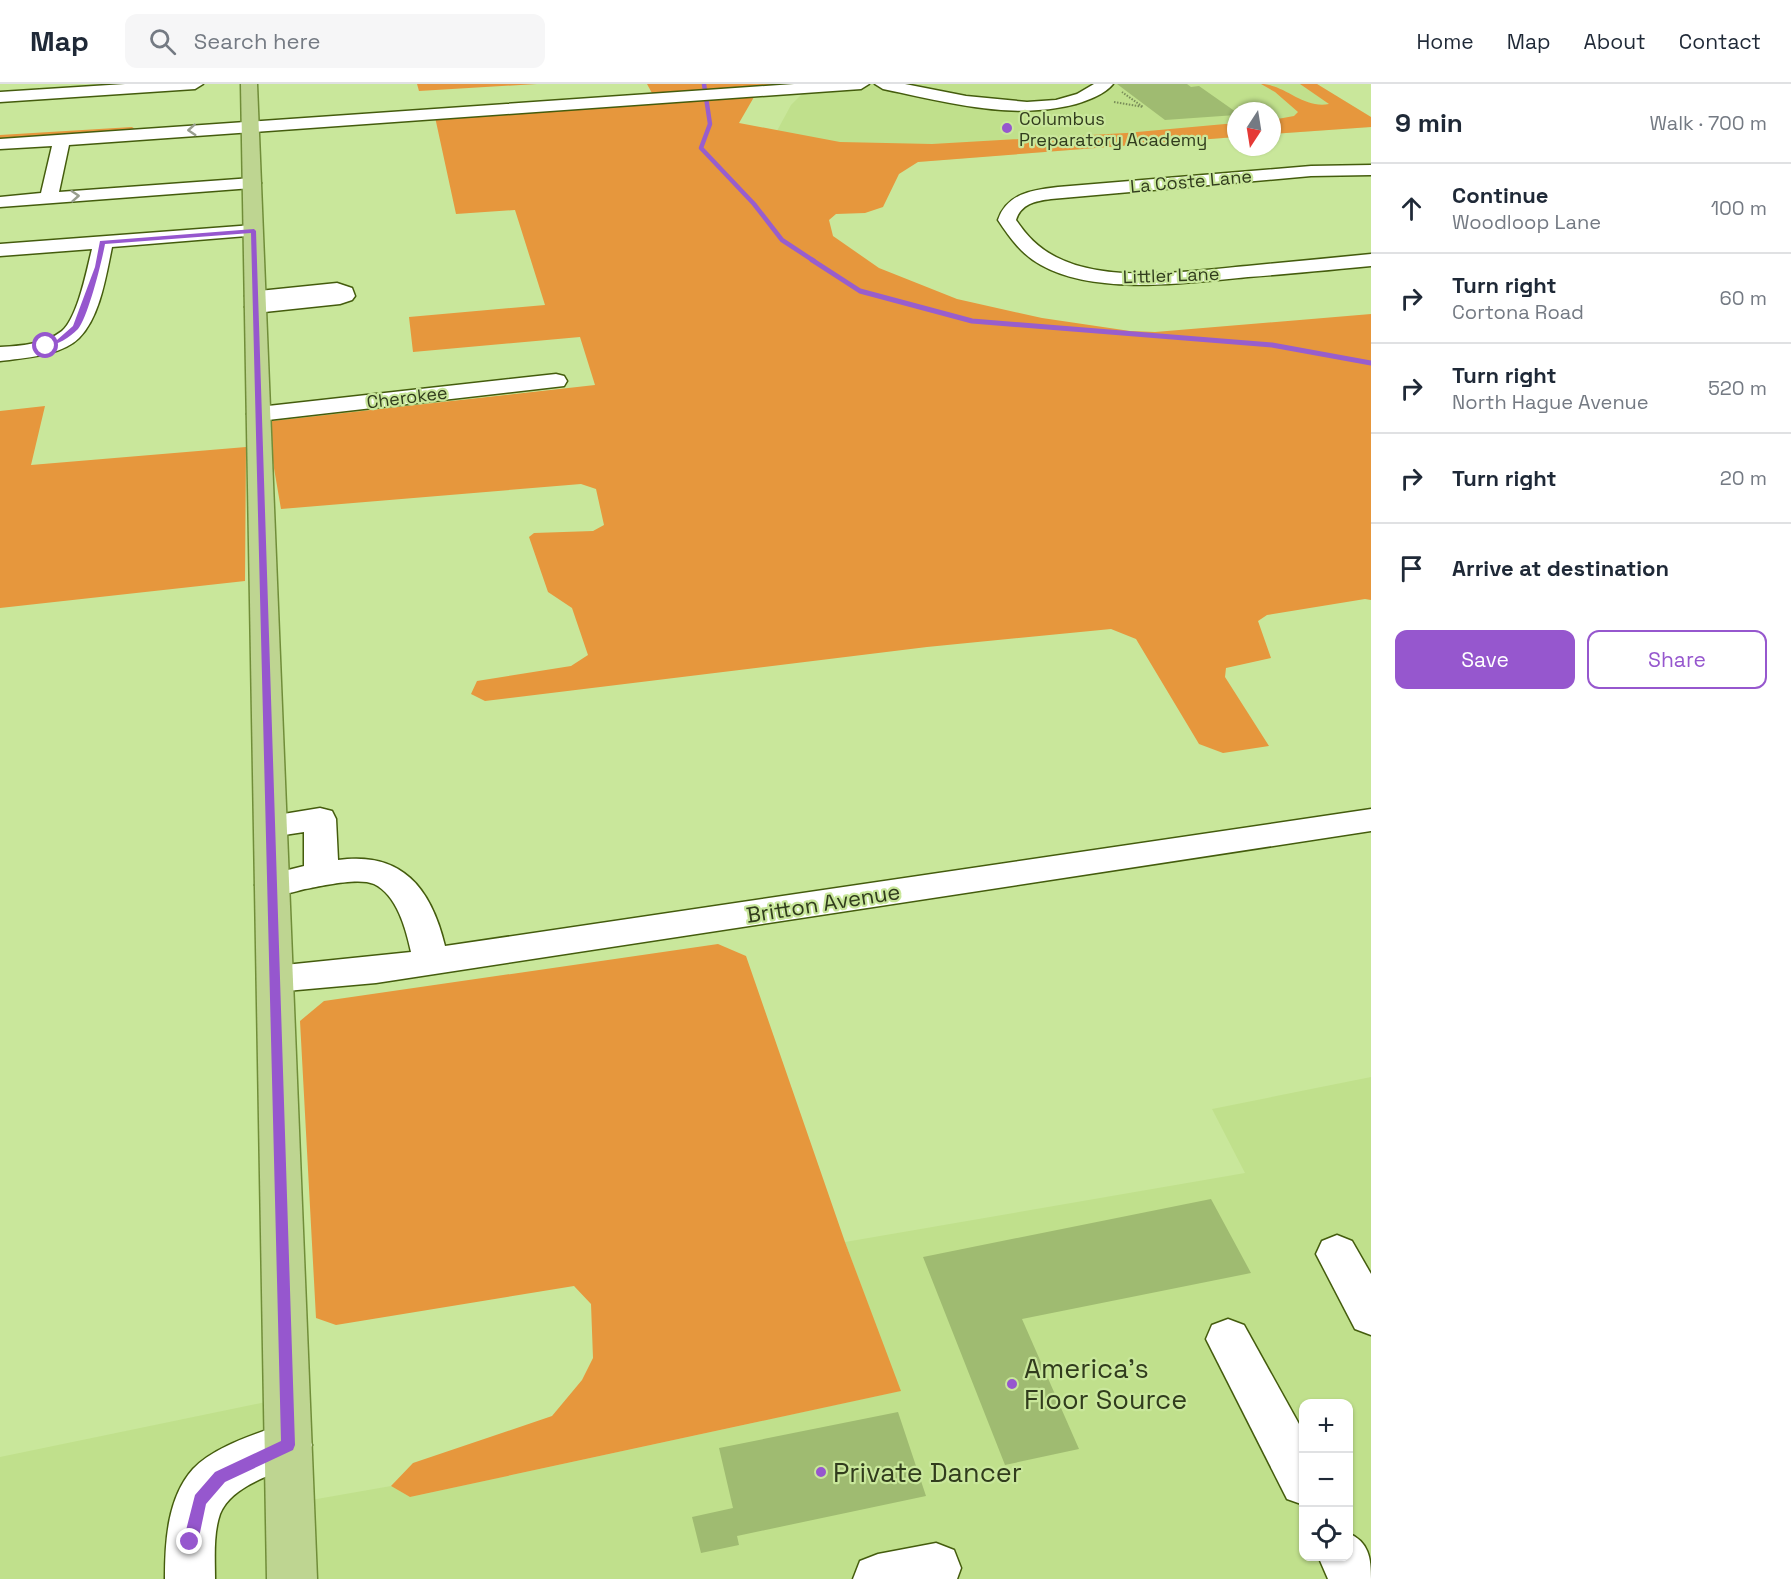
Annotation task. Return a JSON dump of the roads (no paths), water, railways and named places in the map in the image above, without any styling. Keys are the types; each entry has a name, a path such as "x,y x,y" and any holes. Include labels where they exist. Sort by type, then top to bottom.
{"main road":[{"path":"249,84 292,1579"}],"street":[{"path":"0,97 195,84"},
{"path":"0,144 861,84"},
{"path":"883,84 963,101 998,105 1056,104 1078,100 1105,84"},
{"path":"963,101 992,91"},
{"path":"1041,91 1056,104"},
{"path":"49,198 62,140"},
{"name":"La Coste Lane","path":"1013,206 1025,199 1058,192 1311,171 1371,170"},
{"path":"0,202 252,183"},
{"name":"Littler Lane","path":"1013,206 1008,212 1007,220 1018,237 1032,250 1062,266 1107,277 1156,279 1371,260"},
{"path":"0,250 254,231"},
{"path":"0,354 46,346 71,333 76,327 91,286 102,243"},
{"name":"Cherokee","path":"259,414 556,381"},
{"path":"271,826 320,819 321,876"},
{"name":"Britton Avenue","path":"275,979 376,970 1371,820"},
{"path":"272,885 366,871 385,875 404,894 420,921 431,962"},
{"path":"1337,1254 1371,1315"},
{"path":"1228,1339 1299,1473"},
{"path":"189,1579 190,1542 200,1500 220,1477 288,1445"},
{"path":"1345,1561 1355,1579"},
{"path":"878,1579 936,1568"}],"waterway":[{"path":"704,84 710,124 701,148 754,204 782,240 814,261"},
{"path":"812,260 860,291 972,321 1272,345 1371,363"}],"place":[{"name":"Columbus Preparatory Academy","path":"1007,128"},
{"name":"America's Floor Source","path":"1012,1384"},
{"name":"Private Dancer","path":"821,1472"}]}
